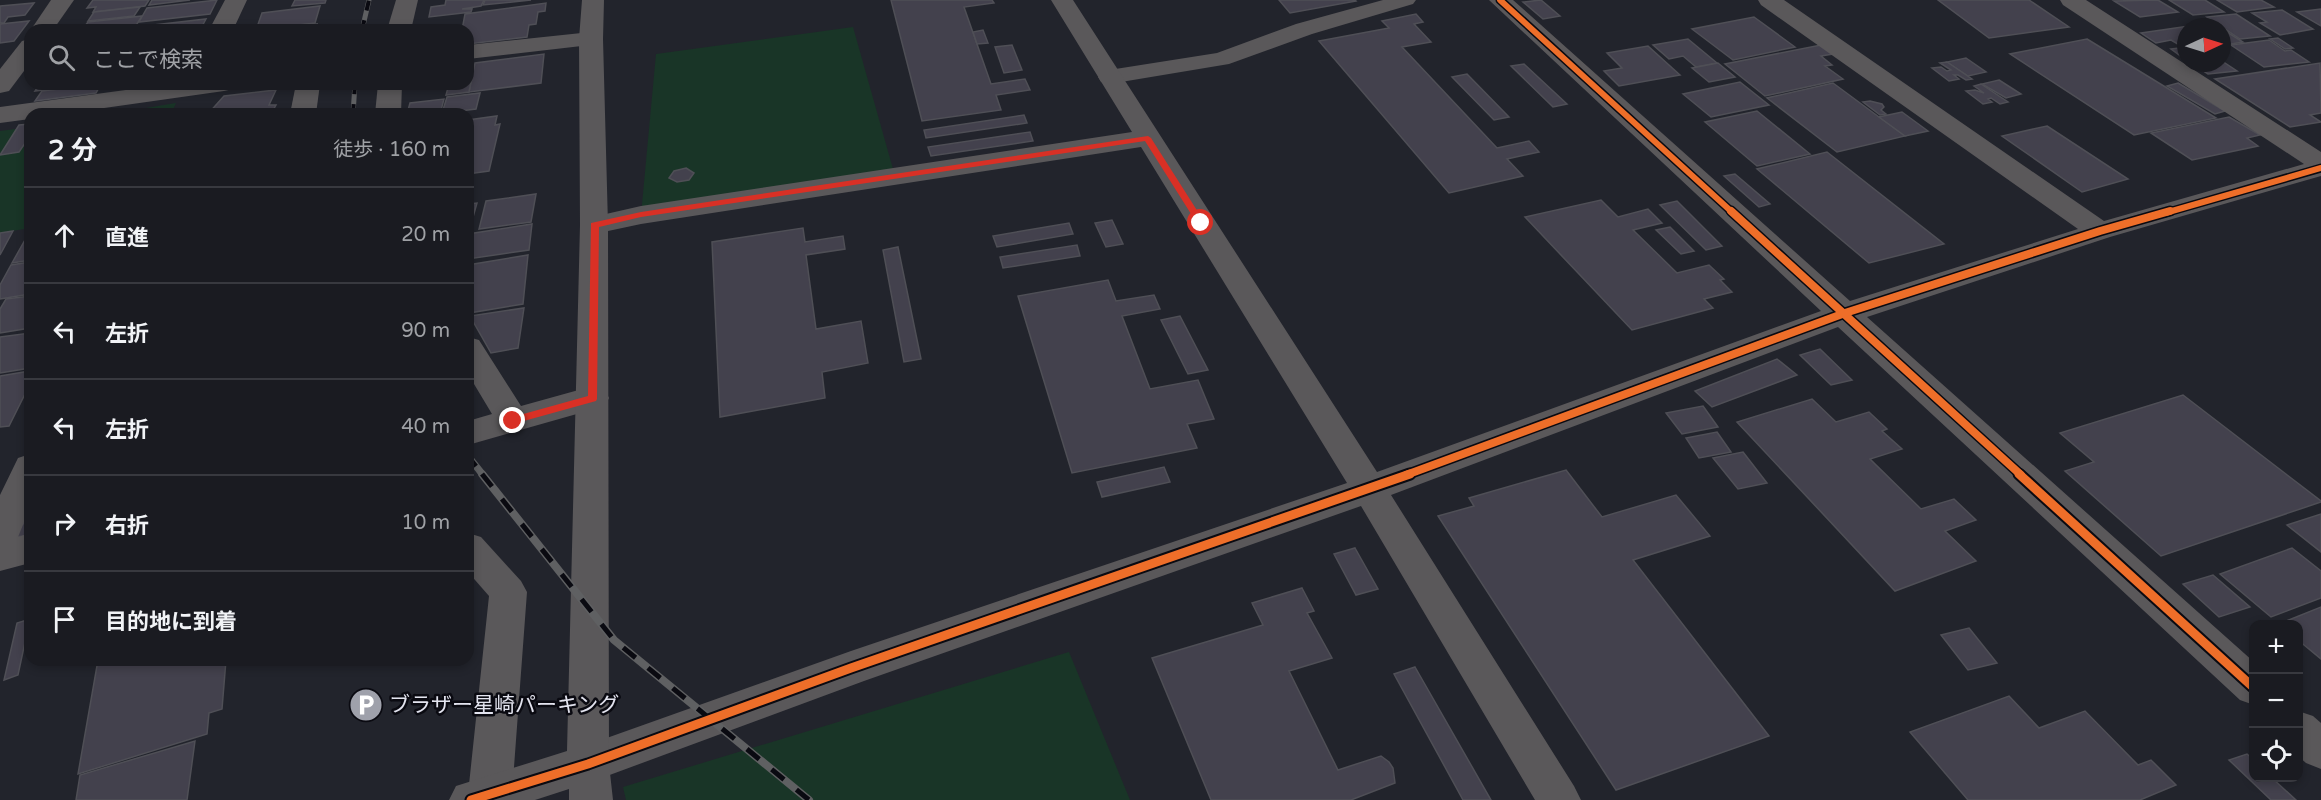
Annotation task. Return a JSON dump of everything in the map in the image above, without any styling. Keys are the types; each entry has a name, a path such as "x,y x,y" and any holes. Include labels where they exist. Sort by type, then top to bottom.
{"street":[{"path":"45,24 63,0"},
{"path":"224,24 236,0"},
{"path":"400,24 406,0"},
{"path":"590,782 594,225 591,39 593,0"},
{"path":"1062,0 1369,489 1559,800"},
{"path":"1500,0 2249,684"},
{"path":"1769,0 2100,231"},
{"path":"2071,0 2321,166"},
{"path":"474,51 591,39"},
{"path":"0,86 24,54"},
{"path":"47,108 167,90"},
{"path":"185,108 192,90"},
{"path":"304,108 307,90"},
{"path":"388,108 390,90"},
{"path":"0,115 24,111"},
{"path":"594,225 641,214 1148,138"},
{"path":"474,554 508,592 481,797 590,782 851,668 1369,489 1845,313 2100,231 2321,166"},
{"path":"474,358 513,421"},
{"path":"474,431 592,399"},
{"path":"0,536 24,480"},
{"path":"0,556 24,550"},
{"path":"2303,734 2321,750"}],"lane":[{"path":"1110,77 1221,59 1304,29 1406,0"}],"green space":[{"path":"853,27 893,169 641,215 656,54"},
{"path":"176,103 174,108 146,108"},
{"path":"24,128 24,229 0,233 0,131"},
{"path":"1069,652 1130,800 626,800 623,787"}],"building":[{"path":"93,0 149,0 145,6 93,12 96,7 87,8"},
{"path":"152,0 190,0 149,5"},
{"path":"217,0 210,14 139,22 147,8"},
{"path":"295,0 326,0 325,3 292,6"},
{"path":"446,0 484,0 481,6 462,9 472,9 471,12 429,17 431,7 445,5"},
{"path":"485,0 531,0 483,5"},
{"path":"891,0 992,0 994,3 964,7 991,84 1025,79 1030,90 996,95 1001,110 922,121"},
{"path":"1279,0 1355,0 1356,1 1290,13"},
{"path":"1541,0 1560,16 1543,19 1523,2"},
{"path":"1938,0 2029,0 2069,27 1989,38"},
{"path":"2158,0 2178,12 2140,17 2114,1"},
{"path":"2169,0 2205,0 2224,12 2193,15"},
{"path":"2217,0 2261,0 2274,7 2237,12"},
{"path":"34,3 25,15 8,17 4,23 0,23 0,6"},
{"path":"546,3 545,11 538,12 536,24 529,25 527,37 474,43 474,24 463,24 465,14"},
{"path":"320,6 315,23 258,24 262,13"},
{"path":"140,7 134,16 88,21 94,12"},
{"path":"2321,9 2321,26 2297,12"},
{"path":"2282,10 2313,29 2280,35 2260,23 2267,22 2252,13"},
{"path":"1416,14 1423,22 1414,24 1431,42 1402,47 1497,148 1529,141 1539,152 1507,159 1523,176 1449,193 1319,41 1389,28 1382,21"},
{"path":"2236,14 2270,36 2240,39 2231,33 2231,18 2207,17"},
{"path":"142,16 137,24 86,24"},
{"path":"1754,17 1795,47 1733,60 1692,29"},
{"path":"206,19 203,24 162,24"},
{"path":"29,21 24,24 24,28 14,41 0,43 0,24"},
{"path":"2177,28 2177,44 2171,40 2156,43 2141,33"},
{"path":"983,30 988,43 977,44 973,32"},
{"path":"2231,34 2243,42 2231,44"},
{"path":"2278,38 2293,48 2285,49 2270,39"},
{"path":"1688,39 1717,63 1696,67 1683,56 1669,59 1653,45"},
{"path":"2087,39 2216,118 2134,135 2010,54"},
{"path":"2269,40 2285,51 2291,50 2309,62 2264,67 2231,45"},
{"path":"1012,45 1022,70 1004,73 995,47"},
{"path":"1821,45 1833,54 1821,56 1832,65 1825,66 1843,79 1765,96 1725,64"},
{"path":"1648,46 1680,75 1619,86 1604,71 1622,68 1607,53"},
{"path":"544,54 541,83 469,92 474,90 475,63"},
{"path":"1966,58 1986,72 1968,76 1947,62"},
{"path":"1947,62 1972,79 1966,80 1954,75 1959,79 1949,81 1932,68 1941,67 1947,71 1951,70 1940,63"},
{"path":"1718,63 1735,77 1709,82 1692,68"},
{"path":"2320,63 2321,113 2310,115 2321,122 2290,127 2215,79"},
{"path":"1524,64 1567,104 1553,107 1511,66"},
{"path":"1467,74 1509,117 1494,120 1452,77"},
{"path":"1999,80 2021,94 2006,98 1982,84"},
{"path":"1740,82 1769,105 1711,117 1683,94"},
{"path":"1833,83 1905,136 1837,152 1767,98"},
{"path":"2178,83 2225,111 2215,114 2167,86"},
{"path":"1981,84 2008,102 2000,104 1991,98 1988,99 1992,102 1983,104 1966,91 1975,90 1984,93 1974,86"},
{"path":"98,90 96,93 35,101 42,91"},
{"path":"276,90 269,105 276,105 274,108 213,108 224,96"},
{"path":"447,90 469,90 469,92 446,95"},
{"path":"480,93 476,109 444,108 447,97"},
{"path":"444,99 442,108 409,108 410,103"},
{"path":"1863,102 1882,104 1884,107 1881,110 1886,114 1880,115"},
{"path":"1757,111 1810,154 1757,166 1705,122"},
{"path":"1902,112 1928,131 1905,136 1879,117"},
{"path":"1024,115 1027,123 926,138 924,130"},
{"path":"497,116 495,125 500,124 489,171 474,173 474,119"},
{"path":"2229,117 2260,135 2247,138 2258,146 2192,160 2151,133"},
{"path":"19,125 24,125 24,145 19,152 0,155"},
{"path":"2047,126 2128,179 2082,192 2002,136"},
{"path":"1030,132 1033,141 931,156 928,147"},
{"path":"1827,152 1944,244 1869,263 1757,169"},
{"path":"686,168 694,173 689,180 677,182 669,178 674,171"},
{"path":"1735,174 1770,204 1759,207 1724,176"},
{"path":"536,194 531,222 479,229 486,201"},
{"path":"1601,200 1618,217 1648,209 1662,223 1633,230 1677,273 1709,265 1724,279 1720,280 1732,292 1704,299 1713,308 1632,330 1525,217"},
{"path":"1677,201 1722,246 1706,250 1660,205"},
{"path":"1112,220 1123,244 1106,247 1095,223"},
{"path":"1069,223 1073,234 997,247 993,236"},
{"path":"532,224 529,250 474,258 474,233"},
{"path":"1670,227 1694,251 1681,254 1656,230"},
{"path":"803,228 805,242 843,236 845,249 806,255 816,329 861,321 868,363 822,372 825,398 720,417 712,242"},
{"path":"13,231 0,255 0,233"},
{"path":"24,242 24,261 12,263"},
{"path":"1077,245 1080,256 1003,268 1000,257"},
{"path":"898,247 921,359 904,362 883,250"},
{"path":"528,255 523,304 474,312 474,264"},
{"path":"24,263 24,295 0,299 0,285 11,265"},
{"path":"1108,280 1116,301 1154,295 1160,309 1122,316 1150,389 1198,380 1214,419 1187,424 1197,448 1072,473 1018,296"},
{"path":"24,297 24,329 0,333 0,309 6,299"},
{"path":"524,308 518,348 491,353 474,323 474,315"},
{"path":"1180,316 1208,370 1188,374 1161,320"},
{"path":"24,334 24,369 0,373 0,337"},
{"path":"1820,349 1852,380 1831,385 1800,355"},
{"path":"1777,359 1797,375 1712,407 1695,391"},
{"path":"24,372 24,396 9,426 0,427 0,376"},
{"path":"2183,395 2321,502 2161,556 2065,471 2094,462 2060,433"},
{"path":"1812,399 1836,422 1869,412 1887,429 1882,431 1902,449 1870,459 1921,509 1954,499 1976,520 1945,531 1976,561 1895,591 1737,422"},
{"path":"1703,406 1718,427 1682,434 1666,413"},
{"path":"1717,432 1731,452 1699,458 1686,438"},
{"path":"1743,452 1767,483 1738,489 1713,458"},
{"path":"1164,467 1170,482 1102,497 1097,482"},
{"path":"1566,470 1602,517 1676,495 1710,536 1633,560 1769,736 1616,790 1438,516 1474,506 1469,498"},
{"path":"2321,514 2321,552 2287,525"},
{"path":"24,524 24,536 16,537"},
{"path":"1355,548 1378,589 1356,595 1334,554"},
{"path":"2292,548 2321,571 2321,598 2271,617 2220,574"},
{"path":"2213,575 2250,607 2219,617 2183,584"},
{"path":"1302,588 1314,611 1307,613 1332,658 1289,671 1338,770 1381,756 1393,768 1395,783 1351,800 1211,800 1152,658 1263,625 1252,603"},
{"path":"2321,607 2321,659 2303,644 2303,620 2289,620"},
{"path":"24,621 24,647 18,675 4,680 17,623"},
{"path":"1969,628 1997,663 1968,670 1941,635"},
{"path":"97,666 226,666 222,709 209,713 207,734 78,774"},
{"path":"1415,667 1491,800 1463,800 1394,674"},
{"path":"2009,696 2039,728 2085,711 2138,765 2151,760 2176,785 2140,800 1968,800 1910,732"},
{"path":"195,741 187,800 76,800 80,775"},
{"path":"2247,754 2249,756 2249,779 2229,760"},
{"path":"2252,782 2276,782 2296,800 2271,800"}],"railway":[{"path":"363,24 369,0"},
{"path":"353,108 355,90"},
{"path":"474,464 483,475"},
{"path":"482,474 614,640 809,800"}],"cycle path":[{"path":"1500,0 2249,683"},
{"path":"471,800 588,764 851,668 1369,489 1845,313 2100,231 2321,168"}],"place":[{"name":"ブラザー星崎パーキング","path":"366,705"}],"route":[{"path":"513,421 592,399 594,225 641,214 1148,138 1201,223"}]}
